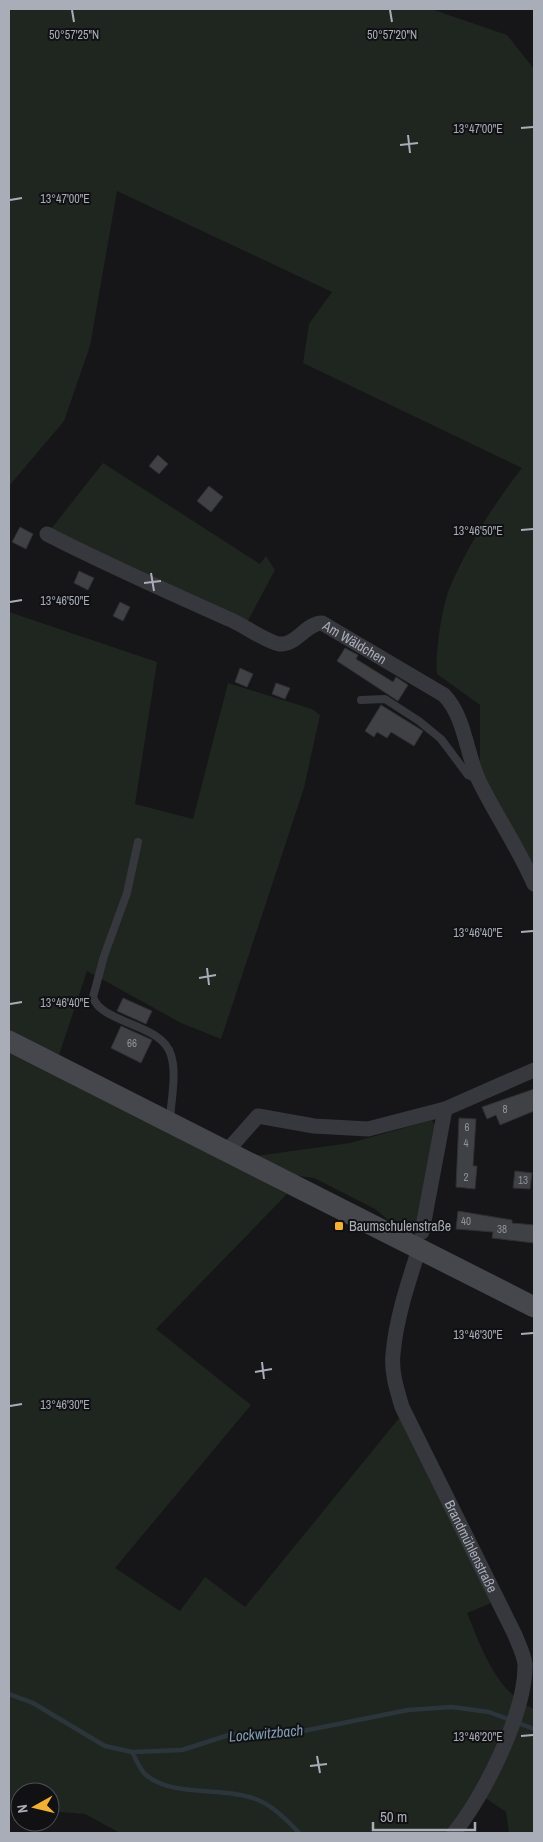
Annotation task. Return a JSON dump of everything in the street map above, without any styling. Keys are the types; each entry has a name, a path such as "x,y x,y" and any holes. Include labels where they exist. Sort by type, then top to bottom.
{"main road":[{"path":"9,1041 227,1151 421,1241 534,1306"}],"street":[{"name":"Am Wäldchen","path":"46,534 281,644 289,643 314,623 322,623 444,695 454,705 480,781 524,861 534,884"},
{"path":"227,1151 258,1116 314,1126 368,1129 445,1109 534,1070"},
{"path":"421,1241 445,1109"},
{"name":"Brandmühlenstraße","path":"421,1241 406,1287 395,1345 394,1378 402,1407 515,1635 525,1663 520,1703 506,1737 481,1795 454,1833"}],"lane":[{"path":"361,700 385,699 420,721 440,739 468,775 480,781"},
{"path":"138,842 127,893 104,956 93,997 95,1002 105,1010 151,1033 162,1041 171,1053 173,1078 170,1122"}],"shaded area":[{"path":"9,9 431,9 507,35 534,69 534,884 480,781 480,705 437,674 438,642 450,587 482,525 522,468 303,363 309,324 332,292 117,191 90,346 64,421 9,486"},
{"path":"103,463 260,564 266,556 275,570 245,626 47,534"},
{"path":"9,612 157,662 135,804 193,819 228,683 312,709 320,715 304,788 221,1039 181,1023 87,971 56,1064 9,1041"},
{"path":"9,1049 287,1194 156,1329 251,1405 115,1568 180,1611 205,1577 245,1607 400,1417 491,1603 467,1613 485,1655 500,1681 510,1692 534,1709 534,1833 509,1833 506,1812 481,1795 454,1833 120,1833 85,1814 60,1812 60,1782 10,1782 9,1807"},
{"path":"432,1120 437,1128 419,1226 387,1219 375,1209 314,1178 294,1175 256,1156 350,1143"}],"building":[{"path":"158,455 168,464 159,474 149,466"},
{"path":"209,486 223,497 211,512 197,501"},
{"path":"20,527 33,534 26,549 12,542"},
{"path":"79,571 94,578 88,590 74,583"},
{"path":"120,602 130,607 123,621 113,616"},
{"path":"345,648 358,655 356,659 393,682 396,677 408,685 398,701 337,661"},
{"path":"240,668 253,674 247,687 235,682"},
{"path":"276,683 290,688 285,699 272,694"},
{"path":"381,705 423,731 414,746 391,732 387,738 377,732 374,737 365,731"},
{"path":"123,998 152,1011 146,1024 117,1011"},
{"path":"121,1026 152,1040 141,1063 111,1048"},
{"path":"534,1089 534,1111 500,1125 496,1115 487,1119 482,1107"},
{"path":"459,1118 476,1119 473,1166 477,1166 475,1189 456,1187"},
{"path":"515,1171 532,1173 530,1189 513,1188"},
{"path":"458,1211 512,1220 512,1223 534,1225 534,1243 492,1238 493,1232 456,1229"}],"waterway":[{"name":"Lockwitzbach","path":"9,1694 33,1703 105,1746 132,1752 182,1750 232,1734 303,1731 408,1710 452,1707 489,1712 534,1729"},
{"path":"132,1752 144,1773 157,1782 170,1787 230,1793 258,1800 275,1810 299,1833"}],"place":[{"name":"Baumschulenstraße","path":"339,1226"}]}
